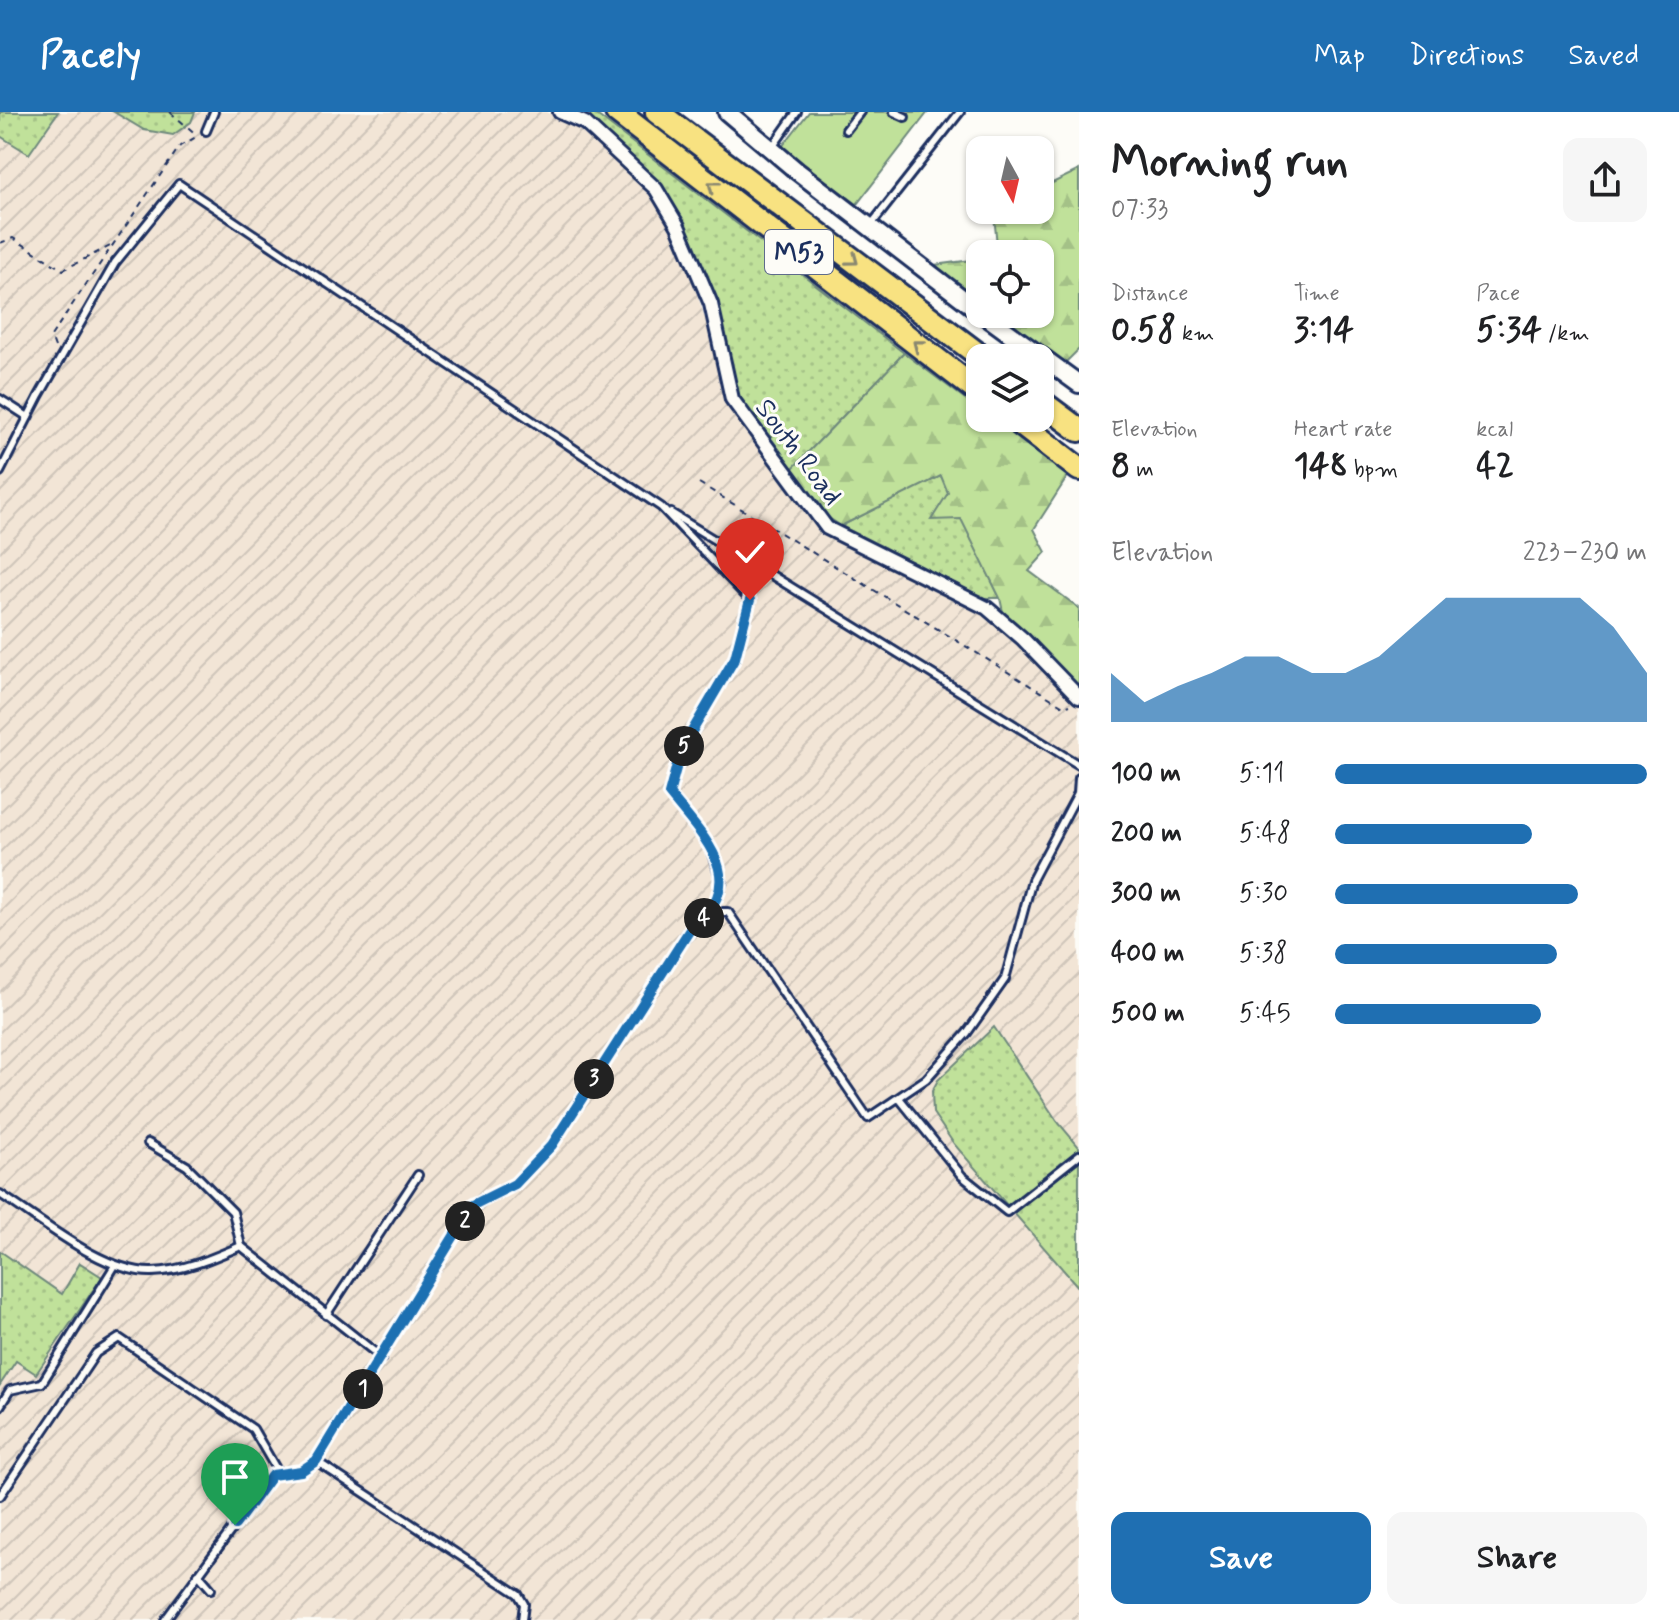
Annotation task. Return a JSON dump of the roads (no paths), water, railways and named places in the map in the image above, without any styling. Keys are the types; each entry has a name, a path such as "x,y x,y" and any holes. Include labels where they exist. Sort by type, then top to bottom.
{"highway":[{"name":"M53","path":"617,112 966,382"},
{"name":"M53","path":"657,112 966,345"},
{"path":"1054,411 1079,430"},
{"path":"1031,432 1079,469"}],"main road":[{"path":"727,112 869,228 966,302"},
{"path":"1002,328 1079,384"}],"street":[{"name":"South Road","path":"560,112 585,123 656,189 678,226 711,304 732,399 827,528 987,608 1023,639 1079,699"}],"lane":[{"path":"206,131 214,112"},
{"path":"771,149 797,112"},
{"path":"846,130 860,112"},
{"path":"894,112 905,117"},
{"path":"869,228 960,112"},
{"path":"0,472 115,263 179,184 661,507 1079,765"},
{"path":"0,399 28,417"},
{"path":"165,1620 272,1475 301,1471 316,1461 382,1358 473,1205 515,1184 552,1145 691,928 712,912 722,882 709,845 669,794 681,750 735,658 750,600 661,507"},
{"path":"712,912 728,912 868,1118 926,1079 967,1033 1005,979 1032,880 1078,793 1079,778"},
{"path":"899,1098 962,1176 1007,1212 1079,1155"},
{"path":"148,1143 187,1166 233,1212 241,1246 382,1358"},
{"path":"326,1315 418,1175"},
{"path":"0,1194 114,1267 151,1272 195,1266 241,1246"},
{"path":"0,1406 10,1390 42,1383 114,1267"},
{"path":"0,1496 96,1353 119,1338 253,1429 279,1474"},
{"path":"316,1461 518,1594 524,1604 522,1620"},
{"path":"198,1574 211,1589"}]}
